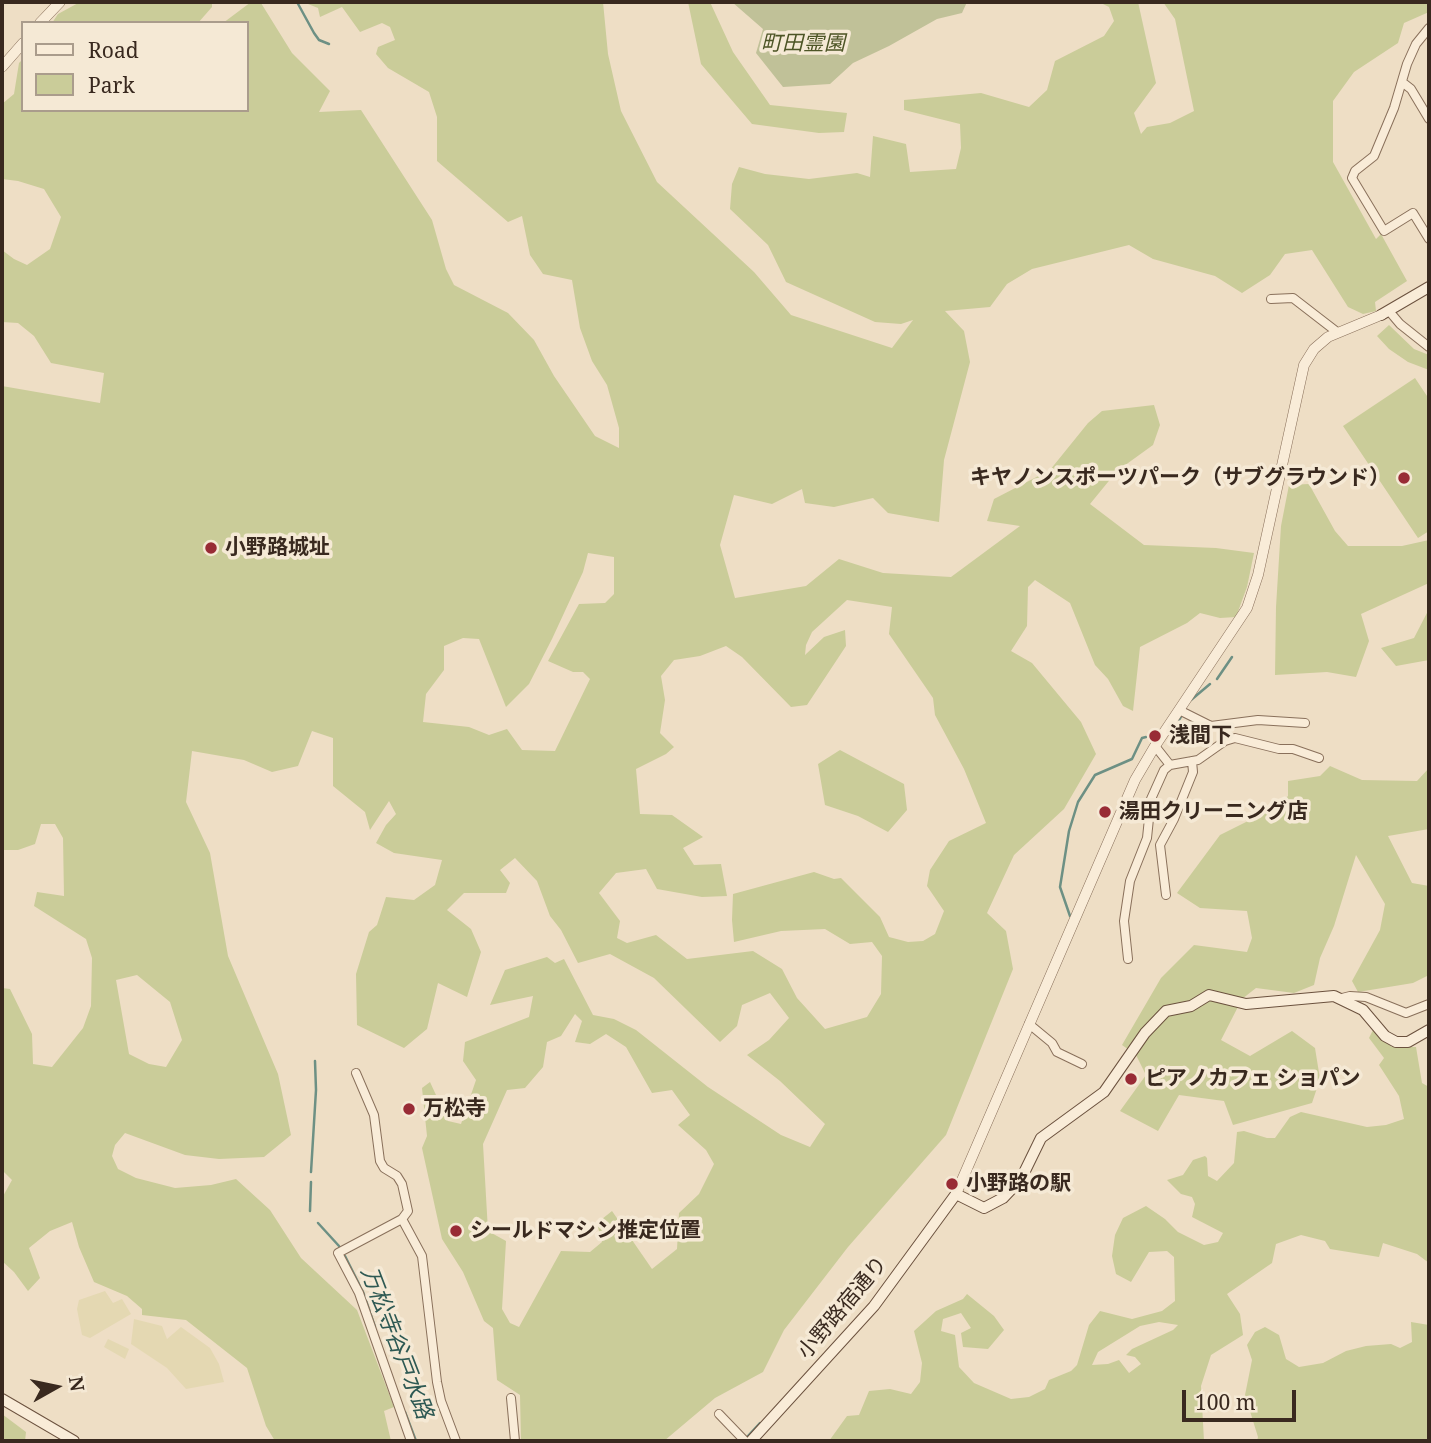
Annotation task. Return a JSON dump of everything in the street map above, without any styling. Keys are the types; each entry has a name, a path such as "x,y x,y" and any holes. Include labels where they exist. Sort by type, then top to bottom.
{"main road":[{"path":"1385,313 1429,287"},
{"path":"956,1194 984,1208 1003,1198 1021,1179 1041,1138 1108,1088 1145,1032 1166,1011 1176,1007 1191,1006 1211,995 1246,1004 1320,996 1342,998 1363,1010 1392,1041 1405,1043 1429,1030"},
{"name":"小野路宿通り","path":"751,1441 874,1306 956,1194"},
{"path":"2,1399 74,1441"}],"street":[{"path":"42,21 58,2"},
{"path":"1429,28 1416,44 1374,156 1355,171 1352,178 1384,231 1413,213 1429,239"},
{"path":"2,67 21,45"},
{"path":"1402,82 1411,89 1428,114"},
{"path":"1271,299 1293,298 1337,332"},
{"path":"956,1194 1135,780 1154,746 1247,608 1258,575 1304,365 1321,342 1337,332 1385,313 1429,347"},
{"path":"1179,710 1211,726 1258,720 1305,723"},
{"path":"1128,959 1124,921 1130,881 1147,838 1151,799 1164,770 1170,765 1198,760 1224,741 1235,738 1279,749 1293,749 1319,758"},
{"path":"1154,746 1170,765"},
{"path":"1166,895 1160,845 1193,772 1192,761"},
{"path":"1342,998 1366,998 1406,1013 1429,1004"},
{"path":"1029,1024 1052,1043 1057,1052 1082,1064"},
{"path":"356,1073 374,1115 380,1161 384,1168 397,1176 408,1210 402,1219 338,1253 359,1293 411,1441"},
{"path":"402,1219 422,1256 437,1382 456,1441"},
{"path":"511,1398 515,1441"},
{"path":"719,1414 745,1441"}],"shaded area":[{"path":"105,1291 113,1303 122,1299 131,1314 90,1338 82,1335 77,1309 79,1300"},
{"path":"134,1319 162,1326 167,1339 181,1327 210,1348 219,1364 224,1382 186,1389 167,1368 131,1344"},
{"path":"108,1339 129,1349 125,1359 104,1347"}],"green space":[{"path":"80,2 212,2 212,7 200,21 53,21 58,14"},
{"path":"251,2 261,3 292,53 330,91 319,112 361,110 432,220 446,269 454,285 508,313 534,340 554,376 595,436 619,448 619,428 607,385 592,361 580,328 572,280 543,274 530,255 522,216 508,222 437,161 437,117 429,92 388,68 376,54 378,47 395,40 390,27 382,23 360,32 342,7 320,17 318,8 303,2 603,2 608,54 621,111 657,182 754,272 791,315 892,348 913,320 901,324 875,322 786,282 768,245 730,209 732,184 739,167 765,174 809,179 857,173 870,177 873,136 906,144 910,172 956,169 961,148 960,124 904,110 904,100 981,93 1029,107 1047,90 1055,61 1104,36 1114,21 1109,7 1099,2 1138,2 1156,83 1134,113 1141,134 1147,127 1170,123 1194,111 1175,19 1163,2 1429,2 1429,12 1404,23 1398,43 1354,72 1333,101 1333,162 1376,239 1381,234 1407,281 1375,302 1376,311 1363,314 1348,307 1312,250 1285,254 1270,275 1242,293 1215,276 1153,259 1129,245 1032,269 1007,284 990,307 945,311 964,331 970,362 944,460 939,522 888,513 873,498 834,507 805,503 802,489 772,504 734,495 720,545 735,598 806,586 839,559 883,573 951,577 1020,526 987,521 994,499 1050,470 1088,423 1102,411 1154,405 1160,425 1153,445 1117,471 1090,504 1144,545 1216,548 1254,553 1247,587 1236,617 1220,618 1200,613 1187,623 1140,647 1133,711 1123,706 1108,679 1095,665 1070,603 1035,580 1028,587 1027,626 1011,651 1032,663 1081,722 1096,754 1064,809 1014,855 987,913 1006,931 1013,969 946,1135 848,1247 784,1330 763,1372 715,1398 664,1441 521,1441 520,1395 497,1380 493,1328 484,1321 463,1272 442,1239 422,1148 427,1136 422,1088 430,1082 448,1121 461,1124 476,1080 463,1061 465,1042 529,1017 533,996 490,1005 505,970 547,957 555,963 564,959 593,1015 614,1019 636,1030 708,1087 781,1135 810,1147 825,1124 780,1081 747,1055 769,1040 789,1018 770,993 742,1005 737,1026 720,1042 654,978 610,954 578,963 561,930 550,916 537,881 515,858 500,870 510,883 506,893 464,893 447,910 471,929 481,952 467,997 438,983 427,1029 404,1048 357,1025 356,974 369,932 377,925 386,897 414,900 435,885 442,860 394,853 376,843 396,814 389,801 370,830 365,812 333,786 333,738 312,731 298,766 272,772 244,760 192,751 186,802 210,853 228,956 278,1074 291,1135 264,1157 219,1159 185,1155 125,1133 115,1145 112,1156 118,1169 136,1178 175,1188 211,1185 236,1179 270,1210 301,1258 357,1310 394,1407 384,1411 391,1441 275,1441 266,1426 247,1368 186,1320 142,1315 142,1309 127,1296 94,1282 72,1222 50,1231 29,1248 40,1278 28,1291 2,1261 2,1198 12,1180 2,1170 2,988 10,989 32,1034 33,1064 52,1067 83,1028 91,1006 92,958 86,939 34,906 37,892 64,896 63,838 55,824 41,824 35,844 18,850 2,850 2,386 100,403 104,373 51,363 34,336 18,323 2,322 2,250 27,265 50,249 61,217 44,189 2,179 2,104 14,94 21,61 21,112 248,112 248,21 226,21","holes":["588,553 614,557 614,594 605,603 579,604 548,661 573,672 583,672 590,679 555,751 522,750 507,729 489,735 469,727 423,722 426,694 444,670 444,646 463,638 479,639 506,707 529,684 583,572","847,600 892,607 889,634 933,698 935,715 964,769 986,823 949,841 930,870 927,886 944,911 935,934 923,941 908,942 889,937 880,917 841,878 834,879 814,872 733,894 734,942 781,931 825,929 850,944 872,942 882,956 881,994 867,1017 825,1029 797,998 782,969 753,951 687,959 656,935 627,943 617,938 620,921 599,893 616,873 646,869 657,889 702,897 727,896 721,864 694,865 683,848 703,837 672,815 640,814 636,769 674,747 660,733 665,700 661,676 674,660 700,656 726,646 742,657 791,707 807,705 846,646 845,630 824,637 805,655 806,645 812,632","137,975 170,1002 182,1040 166,1067 149,1064 129,1054 116,980","575,1014 582,1021 575,1042 590,1044 606,1034 626,1047 652,1093 672,1090 690,1115 678,1125 706,1150 714,1164 699,1194 679,1213 677,1249 652,1269 612,1211 597,1223 602,1242 590,1252 561,1251 519,1327 510,1323 502,1309 506,1241 488,1231 483,1144 507,1090 525,1088 543,1067 547,1042 561,1036"]},
{"path":"688,2 710,2 733,52 770,105 847,113 844,132 819,133 752,124 701,64"},
{"name":"町田霊園","path":"732,2 967,2 962,13 937,19 853,63 830,84 783,87 756,53 763,29"},
{"path":"1389,325 1414,349 1429,355 1429,370 1408,362 1389,349 1377,336"},
{"name":"キヤノンスポーツパーク（サブグラウンド）","path":"1415,378 1429,399 1429,531 1418,538 1343,426"},
{"path":"1309,484 1335,531 1348,546 1402,546 1429,540 1429,583 1361,614 1369,641 1356,677 1327,672 1275,675 1281,526 1289,485"},
{"path":"1429,609 1429,660 1396,666 1381,648 1414,638"},
{"path":"840,750 904,784 907,810 888,832 858,816 825,805 818,764"},
{"path":"1330,766 1362,780 1417,781 1429,768 1429,829 1388,836 1412,883 1429,886 1429,975 1413,983 1358,992 1352,981 1380,930 1385,904 1356,855 1334,926 1320,958 1314,985 1294,993 1256,988 1242,999 1221,1040 1250,1056 1292,1031 1315,1048 1320,1079 1312,1103 1233,1125 1224,1101 1179,1095 1158,1131 1120,1111 1146,1075 1136,1055 1122,1045 1161,978 1194,945 1247,952 1252,938 1247,911 1200,908 1177,893 1220,835 1278,806 1288,796 1288,781 1320,776"},
{"path":"1373,1030 1392,1047 1416,1047 1422,1083 1429,1087 1429,1263 1417,1254 1383,1243 1379,1257 1330,1249 1325,1241 1301,1235 1276,1244 1272,1263 1227,1294 1240,1314 1243,1335 1211,1355 1201,1386 1204,1441 829,1441 847,1416 859,1415 869,1391 890,1389 911,1394 920,1382 922,1363 914,1331 936,1311 963,1299 967,1294 994,1316 1004,1330 988,1349 963,1347 961,1333 971,1328 961,1313 943,1319 941,1331 955,1335 959,1367 974,1383 1011,1399 1029,1397 1045,1389 1049,1380 1071,1371 1077,1365 1089,1325 1100,1311 1132,1319 1162,1311 1175,1301 1174,1257 1167,1251 1149,1252 1131,1282 1116,1274 1112,1256 1115,1235 1123,1218 1146,1206 1178,1232 1204,1245 1218,1242 1223,1233 1192,1217 1195,1204 1192,1197 1181,1194 1167,1180 1183,1175 1193,1160 1205,1156 1208,1176 1217,1181 1234,1163 1237,1132 1275,1138 1290,1117 1301,1112 1367,1127 1404,1119 1399,1096 1379,1065 1384,1058 1369,1038","holes":["1159,1322 1178,1325 1173,1330 1132,1349 1126,1355 1135,1357 1141,1364 1129,1373 1119,1360 1092,1365 1098,1352 1140,1326"]},
{"path":"1411,1322 1429,1325 1429,1441 1257,1441 1245,1395 1252,1360 1247,1345 1255,1332 1265,1327 1279,1335 1286,1359 1299,1367 1323,1363 1346,1351 1366,1346 1391,1344 1400,1348 1412,1342"},
{"path":"2,1414 26,1432 25,1441 2,1441"}],"waterway":[{"path":"297,2 319,40 329,44"},
{"path":"1217,679 1232,657"},
{"path":"1191,700 1210,684"},
{"path":"1177,723 1182,715"},
{"path":"1070,916 1060,887 1069,831 1078,802 1095,775 1132,759 1142,738 1146,737"},
{"name":"万松寺谷戸水路","path":"311,1172 315,1061"},
{"name":"万松寺谷戸水路","path":"310,1211 311,1182"},
{"name":"万松寺谷戸水路","path":"318,1223 339,1246"},
{"name":"万松寺谷戸水路","path":"345,1256 363,1292 375,1327"},
{"name":"万松寺谷戸水路","path":"405,1412 416,1441"},
{"path":"747,1437 760,1423"}],"place":[{"name":"キヤノンスポーツパーク（サブグラウンド）","path":"1404,478"},
{"name":"小野路城址","path":"211,548"},
{"name":"浅間下","path":"1155,736"},
{"name":"湯田クリーニング店","path":"1105,812"},
{"name":"ピアノカフェ ショパン","path":"1131,1079"},
{"name":"万松寺","path":"409,1109"},
{"name":"小野路の駅","path":"952,1184"},
{"name":"シールドマシン推定位置","path":"456,1231"}]}
